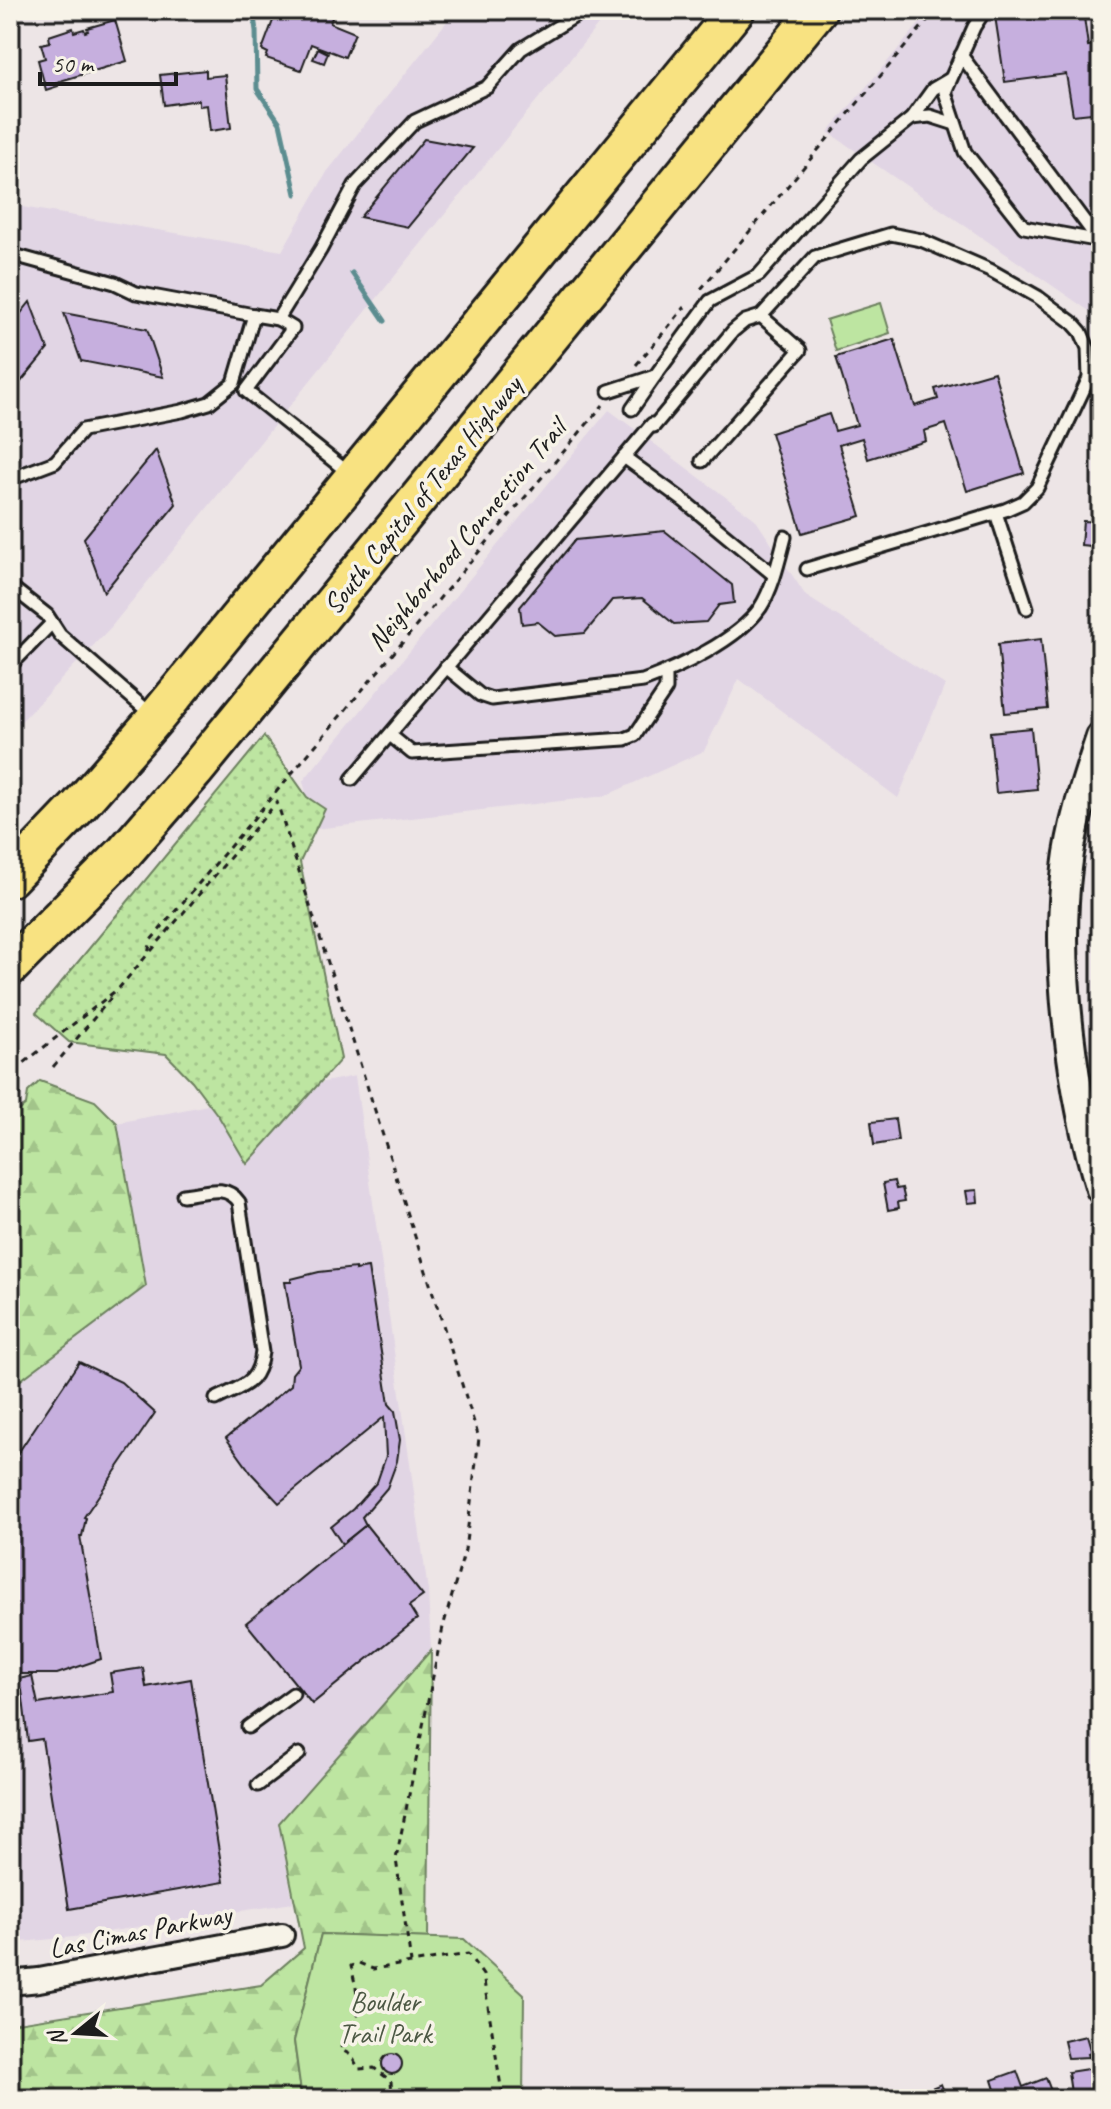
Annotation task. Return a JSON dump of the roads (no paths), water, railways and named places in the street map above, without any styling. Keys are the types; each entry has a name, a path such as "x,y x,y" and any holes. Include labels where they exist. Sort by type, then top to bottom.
{"highway":[{"path":"10,878 86,799 156,718 736,10"},
{"name":"South Capital of Texas Highway","path":"10,967 123,854 217,746 818,10"}],"street":[{"path":"1101,737 1081,801 1067,868 1064,944 1068,1017 1082,1111 1101,1189"},
{"name":"Las Cimas Parkway","path":"10,1983 282,1935"}],"lane":[{"path":"278,319 321,249 355,185 415,121 487,87 521,49 580,10"},
{"path":"985,10 945,92 965,152 1024,227 1100,241"},
{"path":"961,55 1100,241"},
{"path":"632,409 710,301 759,275 861,159 912,118 933,89 951,79"},
{"path":"912,118 930,116 955,124"},
{"path":"352,779 733,331 745,321 761,316 815,257 891,234 921,240 990,270 1038,297 1073,323 1088,348 1089,378 1037,488 1023,502 996,513 807,569"},
{"path":"10,254 115,283 136,293 278,319 293,328 246,391"},
{"path":"10,479 55,462 83,430 209,403 234,383 254,315"},
{"path":"702,461 800,350 761,316"},
{"path":"613,390 655,376"},
{"path":"234,383 353,477"},
{"path":"624,457 684,501 774,575"},
{"path":"996,513 1027,608"},
{"path":"446,667 480,695 492,699 643,681 722,641 745,624 760,608 785,537"},
{"path":"10,586 47,615 60,635 156,718"},
{"path":"10,666 52,623"},
{"path":"390,735 412,753 625,739 635,735 666,689 666,672"},
{"path":"183,1195 223,1190 233,1193 239,1202 262,1352 254,1379 216,1399"},
{"path":"248,1727 293,1694"},
{"path":"258,1785 299,1754"}],"waterway":[{"path":"253,10 257,89 280,123 296,194"},
{"path":"352,273 385,321"}],"park label":[{"name":"Boulder Trail Park","path":"385,2017"}]}
